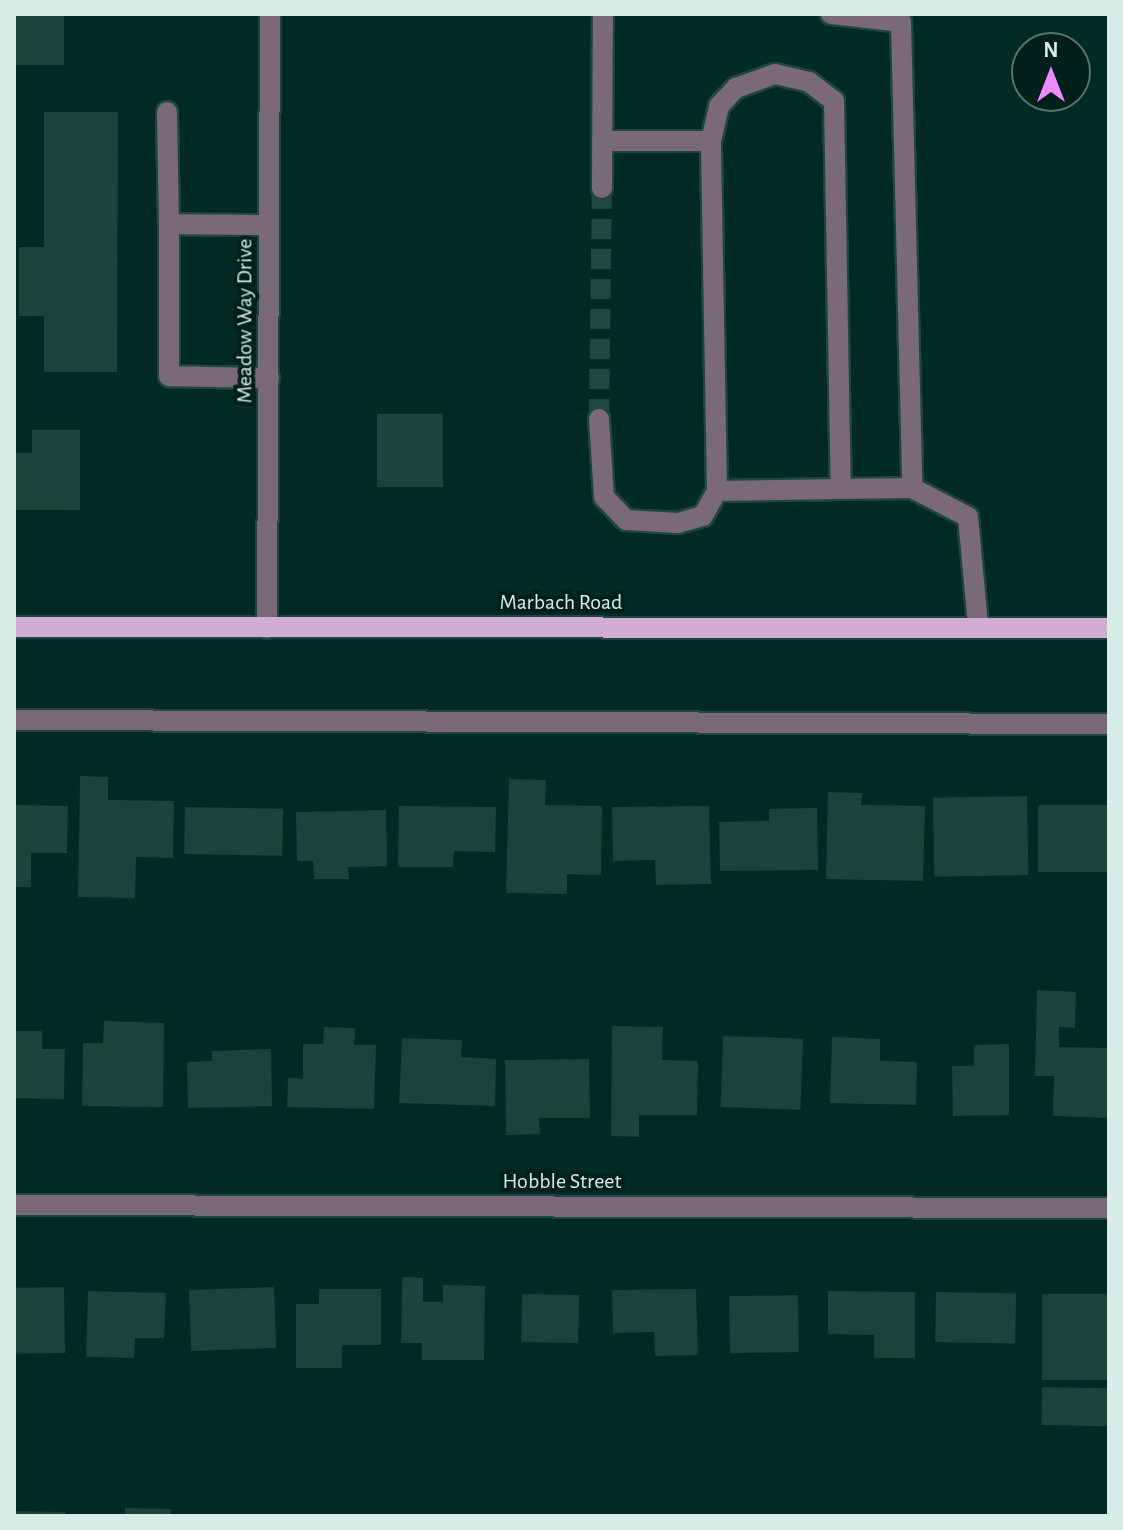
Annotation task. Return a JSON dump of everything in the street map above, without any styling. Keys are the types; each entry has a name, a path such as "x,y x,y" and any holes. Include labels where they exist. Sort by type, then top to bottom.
{"main road":[{"name":"Marbach Road","path":"14,627 978,625 1109,628"}],"street":[{"name":"Meadow Way Drive","path":"267,628 270,14"},
{"path":"602,188 603,14"},
{"path":"831,14 901,22 912,488"},
{"path":"599,419 604,497 626,520 678,523 703,516 717,491 711,141 719,106 736,88 775,74 809,82 834,101 841,489"},
{"path":"167,112 169,376 269,378"},
{"path":"602,141 711,141"},
{"path":"169,224 269,225"},
{"path":"717,491 912,488 968,517 978,625"},
{"path":"14,720 1109,724"},
{"name":"Hobble Street","path":"14,1205 1109,1208"}],"building":[{"path":"14,14 64,14 64,65 14,65"},
{"path":"44,112 118,112 117,372 44,372 44,316 19,316 19,247 44,247"},
{"path":"377,414 443,414 443,487 377,487"},
{"path":"32,430 80,430 80,510 14,510 14,453 32,453"},
{"path":"80,776 108,777 108,800 174,801 173,858 136,857 135,898 78,897"},
{"path":"509,779 546,780 545,805 602,806 601,875 567,874 567,894 506,893"},
{"path":"828,792 862,793 861,805 925,806 923,881 826,879"},
{"path":"1027,796 1028,875 934,877 933,798"},
{"path":"14,805 68,806 67,853 31,853 31,887 14,887"},
{"path":"1038,805 1109,805 1109,872 1038,872"},
{"path":"399,806 496,807 495,852 454,851 453,867 398,867"},
{"path":"709,806 711,884 656,885 655,860 613,861 612,807"},
{"path":"185,807 283,809 282,856 184,854"},
{"path":"817,808 818,870 720,871 719,822 769,821 769,809"},
{"path":"386,810 387,866 348,867 349,879 314,879 313,861 297,861 296,812"},
{"path":"1037,990 1076,992 1075,1028 1059,1027 1059,1047 1109,1048 1109,1118 1053,1116 1054,1076 1035,1076"},
{"path":"104,1021 164,1023 163,1107 82,1106 83,1043 103,1043"},
{"path":"612,1026 663,1027 662,1060 698,1061 697,1115 639,1115 639,1137 611,1136"},
{"path":"324,1027 355,1028 354,1045 376,1045 374,1109 287,1107 288,1078 303,1079 303,1044 323,1044"},
{"path":"14,1031 42,1031 42,1049 65,1049 64,1099 14,1098"},
{"path":"723,1036 803,1039 800,1110 721,1107"},
{"path":"832,1037 880,1039 880,1061 917,1062 916,1105 830,1103"},
{"path":"402,1038 462,1040 461,1057 496,1059 495,1106 399,1103"},
{"path":"1009,1044 1009,1115 953,1116 952,1066 974,1066 974,1045"},
{"path":"271,1049 272,1106 188,1108 187,1062 212,1061 212,1051"},
{"path":"589,1059 590,1118 539,1118 540,1134 506,1135 505,1060"},
{"path":"402,1277 423,1278 423,1302 443,1302 443,1285 485,1286 484,1360 422,1360 422,1343 401,1343"},
{"path":"64,1287 65,1353 15,1354 14,1288"},
{"path":"274,1287 276,1348 191,1351 189,1290"},
{"path":"319,1289 381,1289 381,1345 342,1345 342,1368 296,1368 296,1304 319,1304"},
{"path":"696,1289 698,1355 655,1356 654,1332 613,1333 612,1290"},
{"path":"88,1291 166,1293 164,1338 135,1338 134,1358 86,1357"},
{"path":"828,1291 915,1292 915,1358 874,1358 874,1335 828,1334"},
{"path":"936,1292 1016,1293 1015,1343 935,1342"},
{"path":"522,1294 579,1295 578,1343 521,1342"},
{"path":"1042,1294 1109,1294 1109,1380 1042,1380"},
{"path":"798,1295 799,1352 730,1353 729,1296"},
{"path":"1042,1387 1109,1388 1108,1426 1041,1425"},
{"path":"125,1508 171,1509 170,1516 125,1516"},
{"path":"14,1511 65,1512 65,1516 14,1516"}],"tunnel":[{"path":"599,419 602,188"}]}
